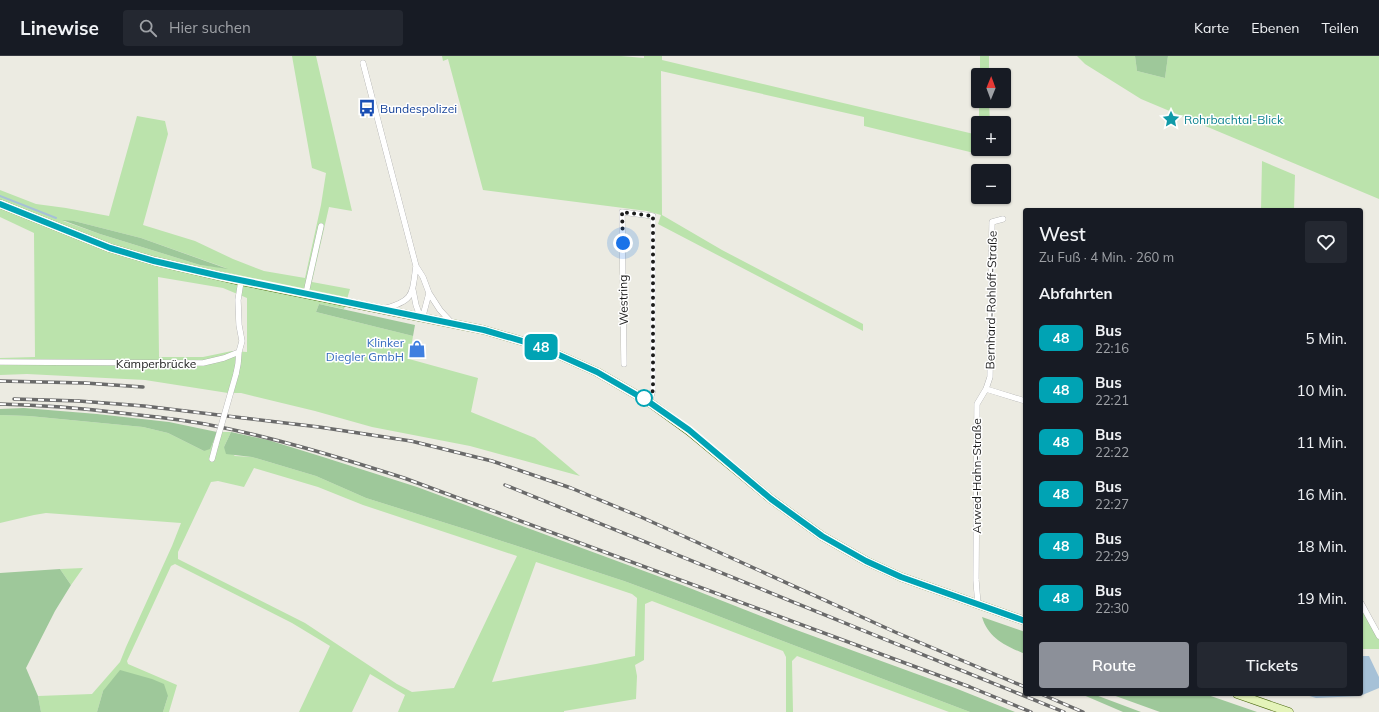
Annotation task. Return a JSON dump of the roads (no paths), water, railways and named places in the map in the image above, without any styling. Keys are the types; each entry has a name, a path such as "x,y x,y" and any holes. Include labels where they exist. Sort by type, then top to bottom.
{"main road":[{"path":"0,204 110,248 154,261 255,284 306,293 484,330 539,346 597,372 649,402 689,430 771,499 822,536 866,561 894,574 1023,620"},
{"path":"1243,696 1290,712"}],"street":[{"path":"363,63 416,266 423,277 429,293 440,310 452,323"},
{"name":"Westring","path":"624,364 622,212 653,216 653,390 649,402"},
{"name":"Bernhard-Rohloff-Straße","path":"986,389 990,377 992,222 1003,219"},
{"path":"306,293 321,226"},
{"path":"416,266 413,290 420,316 424,312 429,293"},
{"path":"212,459 236,374 242,341 239,325 238,300 241,281"},
{"path":"382,309 405,301 413,290"},
{"name":"Kämperbrücke","path":"0,362 203,363 224,358 239,352"},
{"path":"986,389 1023,400"},
{"name":"Arwed-Hahn-Straße","path":"978,605 976,580 977,404 986,389"},
{"path":"1363,607 1379,636"}],"water":[{"path":"1363,656 1369,656 1379,677 1379,688 1363,695"},
{"path":"1310,696 1360,696 1316,698"}],"waterway":[{"path":"0,196 56,218"}],"railway":[{"path":"0,381 85,383 143,387"},
{"path":"14,399 79,401 144,406 319,427 411,441 492,461 571,488 641,517 895,632 1023,686"},
{"path":"0,404 91,410 194,422 256,435 330,455 404,478 970,687 1031,712"},
{"path":"505,485 1023,695"},
{"path":"1025,696 1064,712"},
{"path":"1046,696 1083,712"}],"place":[{"name":"Bundespolizei","path":"367,108"},
{"name":"Rohrbachtal-Blick","path":"1171,119"},
{"name":"Klinker Diegler GmbH","path":"417,349"}]}
